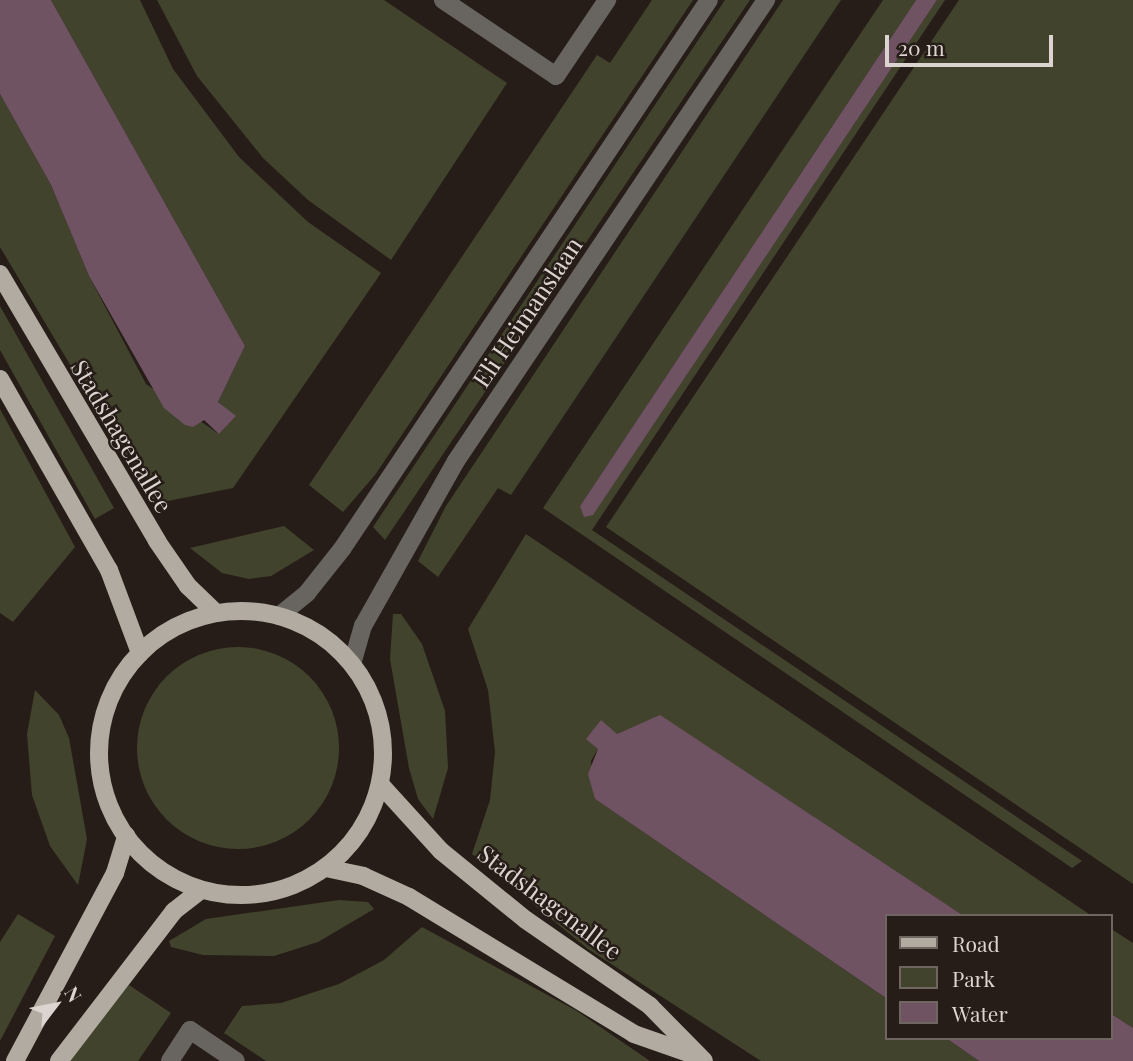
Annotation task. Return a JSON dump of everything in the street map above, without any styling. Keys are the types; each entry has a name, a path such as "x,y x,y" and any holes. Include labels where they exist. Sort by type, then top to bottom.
{"main road":[{"name":"Stadshagenallee","path":"0,274 157,541 188,586 216,613"},
{"path":"0,379 108,569 140,653"},
{"path":"216,613 279,616 319,635 352,664 380,721 380,784 360,831 326,868 265,893 201,890 159,869 126,836 105,791 99,742 111,694 140,653 175,627 216,613"},
{"name":"Stadshagenallee","path":"380,784 441,851 526,920 650,1006 700,1058"},
{"path":"15,1061 115,873 126,836"},
{"name":"Stadshagenallee","path":"326,868 363,876 409,897 634,1034 700,1058"},
{"path":"59,1061 174,911 201,890"}],"street":[{"path":"443,0 556,76 607,0"},
{"name":"Eli Heimanslaan","path":"279,616 307,593 342,549 709,0"},
{"name":"Eli Heimanslaan","path":"352,664 363,626 456,461 766,0"},
{"path":"170,1061 190,1030 236,1061"}],"green space":[{"path":"51,0 140,0 173,69 239,157 308,222 381,273 233,488 153,504 0,247 0,94 51,185 89,276 146,384 219,434 235,417 218,402 245,346"},
{"path":"157,0 384,0 507,83 391,260 308,200 263,158 197,76"},
{"path":"652,0 693,0 375,475 343,512 309,485 597,55 610,63"},
{"path":"725,0 750,0 385,540 373,527"},
{"path":"783,0 841,0 511,495 498,488 438,577 418,561 446,506"},
{"path":"883,0 916,0 580,506 593,514 937,0 945,0 592,530 1082,861 1072,868 543,508"},
{"path":"959,0 1133,0 1133,884 606,527"},
{"path":"0,306 114,508 95,519 0,350"},
{"path":"0,409 75,547 13,622 0,613"},
{"path":"284,526 314,550 271,576 249,579 222,573 190,548"},
{"path":"526,534 1089,914 961,914 660,716 617,734 598,749 591,761 595,799 884,997 884,1040 949,1040 979,1061 761,1061 588,949 472,854 490,800 495,752 488,690 468,629"},
{"path":"393,614 401,614 422,644 445,711 448,768 433,819 418,799 409,768 390,659"},
{"path":"238,647 277,655 294,664 309,677 322,692 331,709 339,748 331,787 322,804 309,819 294,832 277,841 238,849 199,841 182,832 167,819 154,804 145,787 137,748 145,709 154,692 167,677 182,664 199,655"},
{"path":"35,690 59,715 69,738 87,839 78,885 50,846 32,795 27,734"},
{"path":"339,900 368,902 374,909 318,942 274,956 203,955 171,947 169,941 206,919"},
{"path":"18,914 55,936 0,1041 0,942"},
{"path":"422,927 577,1011 650,1061 266,1061 224,1033 242,1006 281,1003 339,984 384,960"},
{"path":"1112,929 1133,943 1133,1028 1112,1014"},
{"path":"129,985 171,1013 138,1061 66,1061"}],"water":[{"path":"0,0 51,0 245,346 218,402 236,416 219,434 204,420 193,427 185,425 164,408 89,276 51,185 0,94"},
{"path":"916,0 937,0 593,515 584,517 580,506"},
{"path":"660,715 961,914 884,914 884,997 595,799 588,774 598,749 586,739 601,720 617,734"},
{"path":"1112,1014 1133,1028 1133,1061 979,1061 949,1040 1112,1040"}]}
